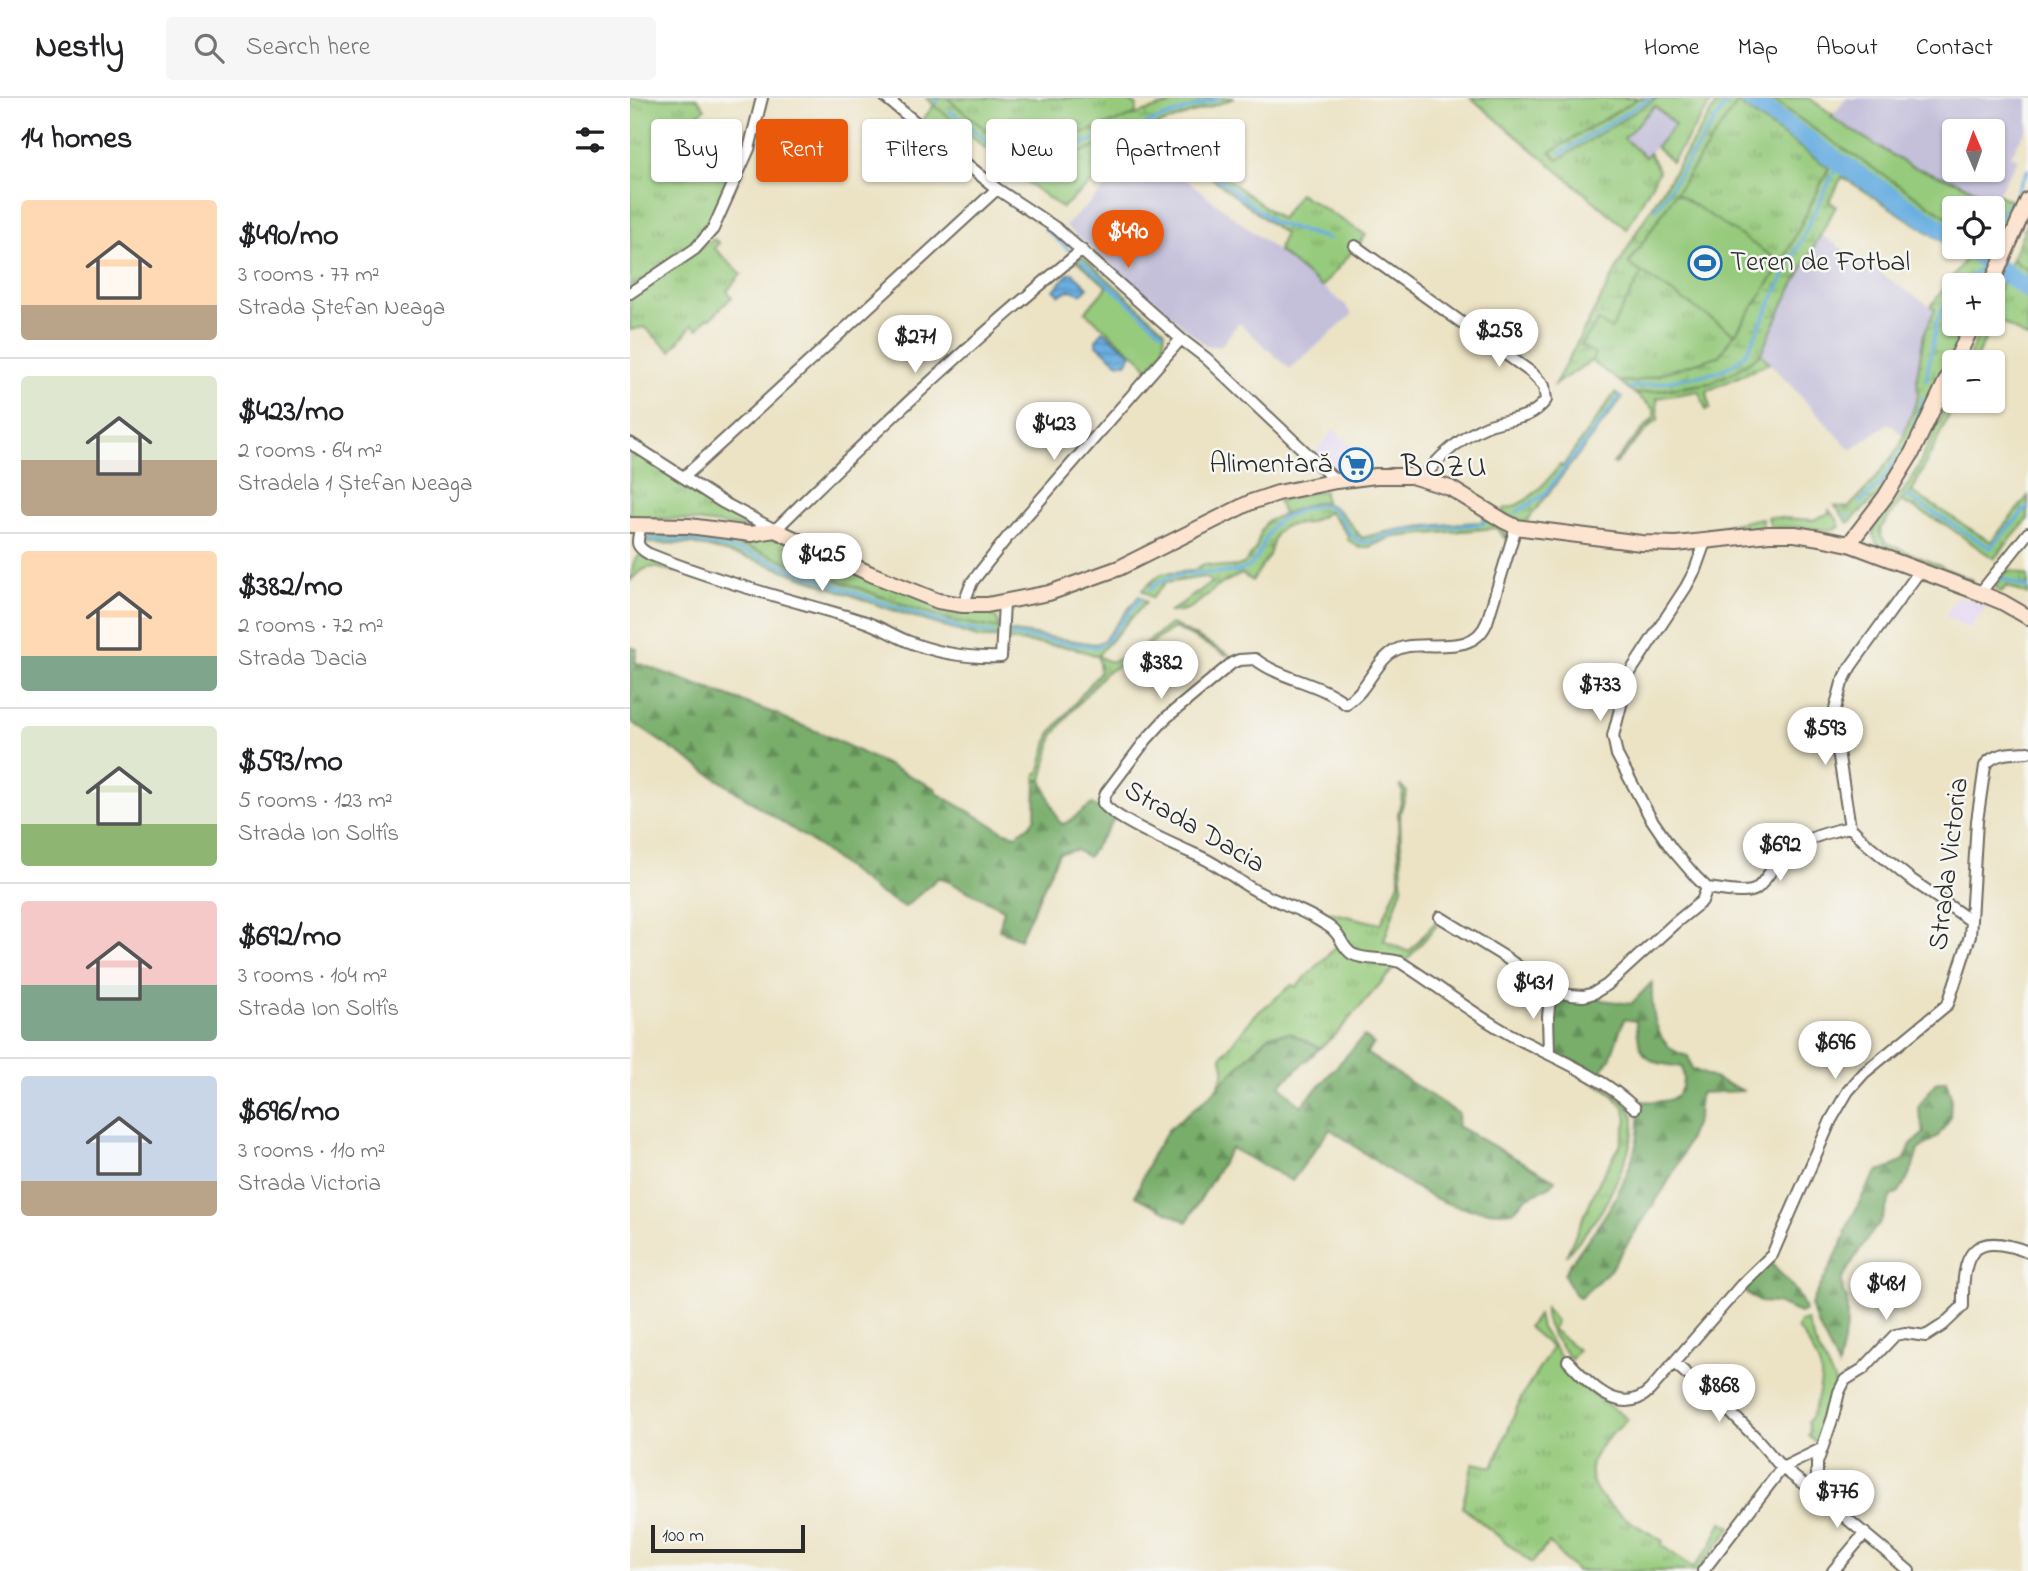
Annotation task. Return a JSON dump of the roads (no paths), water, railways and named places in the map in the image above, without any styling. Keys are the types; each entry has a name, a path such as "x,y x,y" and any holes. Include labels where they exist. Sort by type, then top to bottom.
{"street":[{"path":"630,293 695,249 713,229 749,149 762,98"},
{"path":"886,98 997,189 1056,228 1082,250 1206,358 1336,481"},
{"path":"684,477 997,189"},
{"path":"1996,273 2028,200"},
{"path":"1355,246 1532,373 1544,386 1546,400 1540,407 1520,418 1488,425 1479,430 1437,460 1424,479"},
{"path":"1004,603 1001,657 959,655 908,642 867,622 810,607 649,554 637,544 635,525 690,526 751,534 775,530 939,374 1082,250"},
{"path":"1849,544 1885,497 1912,453 1967,336"},
{"path":"963,606 972,582 1006,539 1181,339"},
{"path":"630,443 722,502 775,530 916,594 963,606 1004,603 1049,593 1119,568 1251,502 1279,493 1336,481 1396,475 1424,479 1450,488 1516,527 1625,542 1676,544 1769,534 1794,534 1849,544 1980,593 2011,606 2028,617"},
{"name":"Strada Dacia","path":"1516,527 1487,622 1476,638 1459,644 1402,647 1392,651 1360,692 1346,704 1335,695 1267,668 1255,659 1235,661 1167,717 1146,740 1103,803 1120,817 1205,859 1273,900 1323,922 1336,933 1352,954 1400,962 1464,1007 1511,1035 1549,1053"},
{"path":"1980,593 2028,533"},
{"path":"1705,541 1686,587 1629,674 1614,736 1616,755 1650,817 1671,848 1707,888 1752,891 1778,863 1803,842 1850,827"},
{"path":"1919,572 1851,666 1837,698 1835,725 1850,827 1909,878 1971,921"},
{"name":"Strada Victoria","path":"1568,1361 1583,1377 1619,1401 1626,1402 1644,1395 1743,1283 1772,1255 1831,1120 1848,1091 1864,1073 1948,1004 1966,948 1971,921 1977,821 1985,766 1990,759 1997,756 2028,752"},
{"path":"1440,917 1505,957 1551,990 1584,996 1607,985 1702,901 1707,888"},
{"path":"1551,990 1548,1016 1549,1053 1605,1083 1635,1108"},
{"path":"1821,1497 1816,1473 1839,1392 1845,1380 1863,1369 1895,1335 1905,1333 1926,1336 1943,1325 1963,1306 1964,1270 1974,1252 1984,1245 1996,1243 2028,1252"},
{"path":"1675,1363 1732,1414 1782,1468 1909,1571"},
{"path":"1703,1571 1782,1468 1821,1450"},
{"path":"1833,1571 1865,1533"}],"water":[{"path":"1069,273 1073,273 1088,287 1081,294 1070,290 1060,295 1054,290"},
{"path":"1103,331 1132,354 1126,363 1118,363 1096,344"}],"waterway":[{"path":"934,98 938,102"},
{"path":"1160,119 1219,98"},
{"path":"1561,153 1650,98"},
{"path":"1656,209 1730,98"},
{"path":"1749,98 1839,162 1942,229"},
{"path":"950,111 1015,164 1091,141"},
{"path":"1630,388 1714,373 1732,365 1747,352 1839,162"},
{"path":"2017,190 2028,170"},
{"path":"1222,182 1275,223 1329,239"},
{"path":"2005,208 2009,203"},
{"path":"1045,229 1069,250"},
{"path":"1984,259 2028,289"},
{"path":"1975,273 1987,260"},
{"path":"1082,261 1162,332"},
{"path":"1926,380 1936,324 1942,309"},
{"path":"1517,512 1544,495 1620,397"},
{"path":"1914,429 1923,398"},
{"path":"1860,503 1879,485 1903,451"},
{"path":"1907,496 1990,548 2028,507"},
{"path":"1150,589 1159,582 1180,575 1245,569 1255,560 1276,523 1315,506 1332,508 1351,535 1363,542 1394,533 1485,523"},
{"path":"646,539 694,541 749,553 956,627 994,634"},
{"path":"2002,579 2028,588"},
{"path":"1011,635 1096,647 1106,641 1141,598"}],"place":[{"name":"Teren de Fotbal","path":"1705,263"},
{"name":"Alimentară","path":"1356,465"}],"district":[{"name":"BOZU","path":"1445,468"}]}
